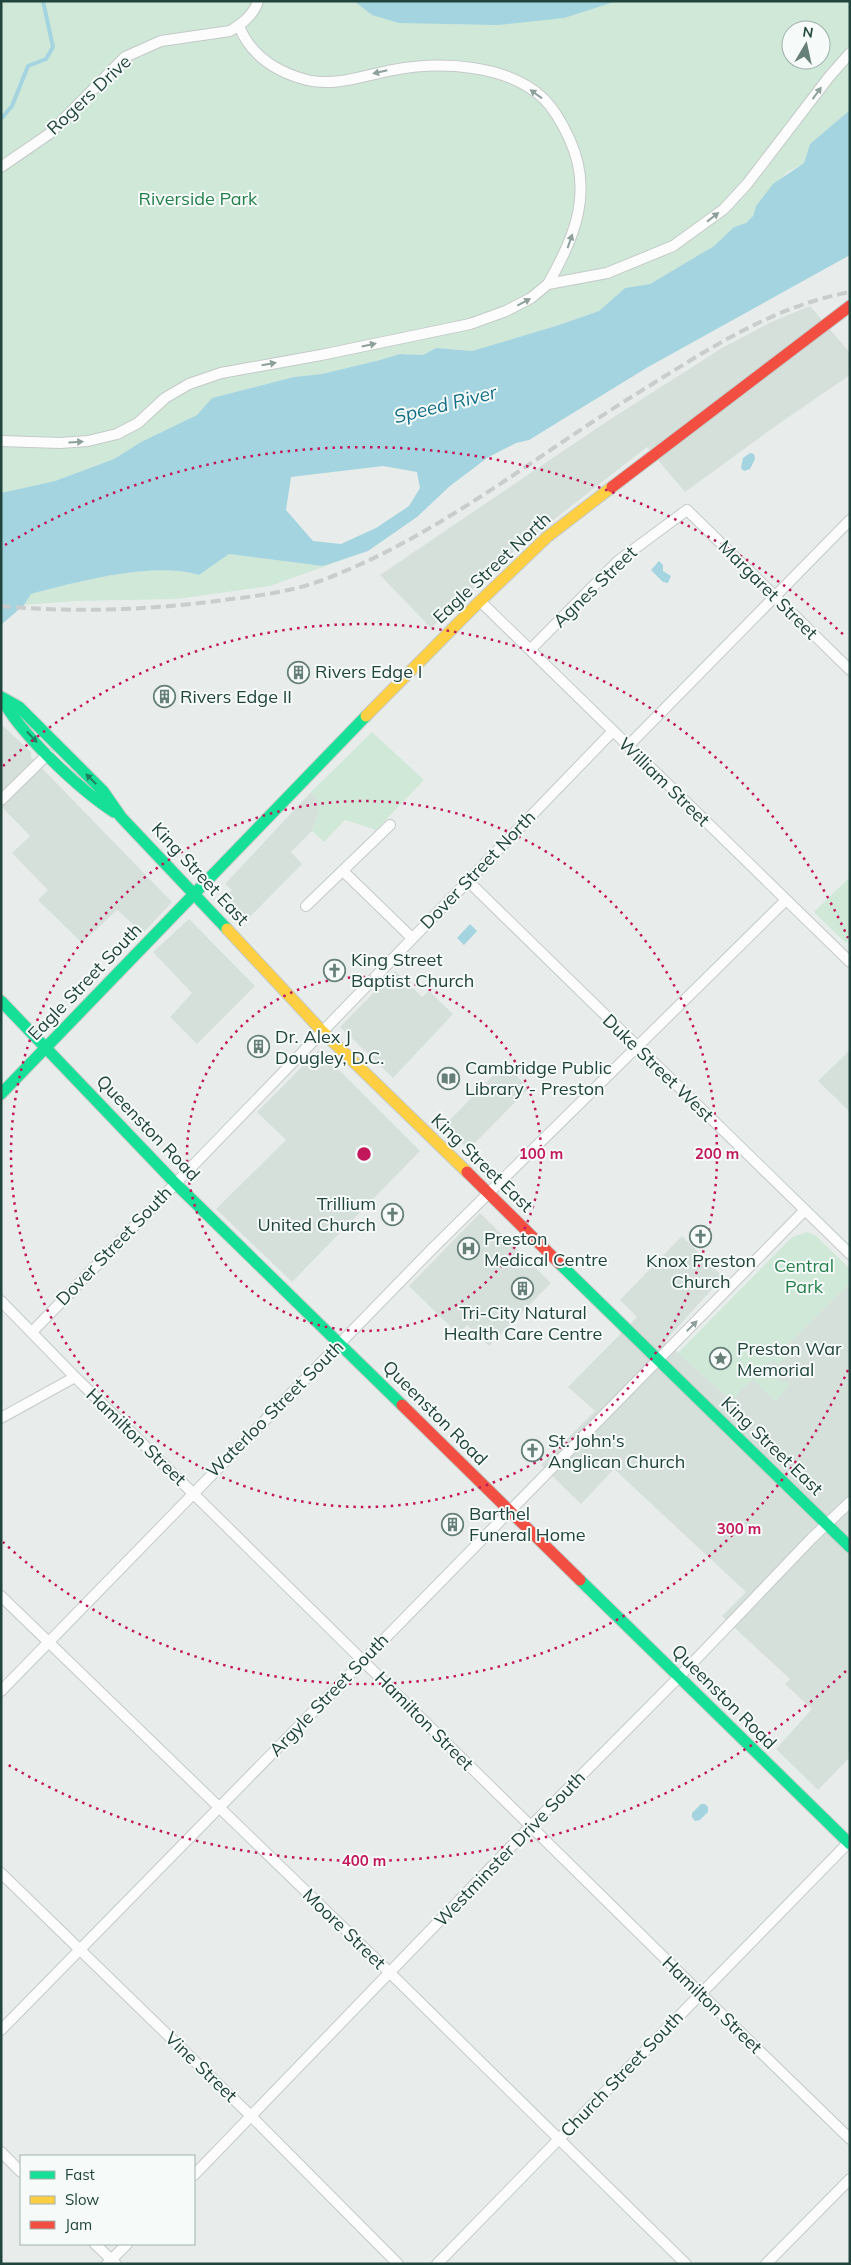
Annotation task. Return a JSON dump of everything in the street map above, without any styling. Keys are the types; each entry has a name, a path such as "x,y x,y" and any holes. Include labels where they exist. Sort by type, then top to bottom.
{"main road":[{"name":"Eagle Street North","path":"194,895 320,763 546,537 850,306"},
{"name":"King Street East","path":"2,698 10,714 48,754 93,798 121,817"},
{"name":"King Street East","path":"2,698 18,707 103,791 121,817 322,1031 850,1547"},
{"name":"Eagle Street South","path":"1,1094 194,895"},
{"name":"Queenston Road","path":"1,1001 174,1183 849,1843"}],"street":[{"name":"Rogers Drive","path":"1,167 49,134 125,57 161,41 221,33 239,26 256,9 258,1"},
{"path":"1,441 78,442 117,434 138,423 166,398 189,384 220,373 321,355 470,324 506,311 531,298 548,284 569,245 578,216 581,186 577,154 563,126 544,100 518,81 494,73 447,66 395,69 342,81 324,82 307,80 278,69 258,56 245,40 239,26"},
{"path":"548,284 607,273 673,246 696,231 724,209 748,184 829,77 850,53"},
{"name":"Margaret Street","path":"687,510 850,670"},
{"name":"Agnes Street","path":"530,650 618,561 687,510"},
{"path":"628,746 850,520"},
{"name":"William Street","path":"480,601 850,962"},
{"name":"Dover Street North","path":"322,1031 613,731"},
{"path":"1,800 48,754"},
{"path":"306,906 390,825"},
{"path":"343,871 412,938"},
{"name":"Duke Street West","path":"468,881 850,1254"},
{"name":"Waterloo Street South","path":"1,1691 193,1492 488,1194 786,900"},
{"name":"Dover Street South","path":"32,1332 322,1031"},
{"name":"Argyle Street South","path":"1,2030 804,1211"},
{"name":"Hamilton Street","path":"1,1301 75,1377 701,1994 850,2138"},
{"path":"1,1418 75,1377"},
{"name":"Westminster Drive South","path":"195,2174 531,1826 679,1677 826,1524 850,1502"},
{"name":"Moore Street","path":"1,1596 390,1973 686,2264"},
{"name":"Church Street South","path":"437,2264 849,1843"},
{"name":"Vine Street","path":"1,1873 250,2115 398,2264"},
{"path":"1,2152 20,2171"},
{"path":"766,2264 850,2179"},
{"path":"96,2245 112,2262 126,2245"}],"shaded area":[{"path":"810,306 850,353 850,375 685,492 647,447 515,550 431,628 380,575 603,424 722,348 771,322"},
{"path":"1,724 31,752 31,757 172,902 143,933 117,910 82,943 38,900 48,890 12,853 30,836 1,806"},
{"path":"311,792 319,802 318,814 312,831 291,852 302,864 246,921 225,897 232,890 225,884"},
{"path":"189,919 255,986 197,1044 170,1017 192,993 153,952"},
{"path":"395,971 422,997 429,991 453,1014 393,1078 340,1027"},
{"path":"319,1050 420,1151 292,1282 216,1209 286,1140 257,1112"},
{"path":"850,1050 850,1112 818,1081"},
{"path":"504,1064 529,1088 469,1149 443,1127"},
{"path":"480,1213 551,1283 489,1346 467,1325 458,1334 409,1286"},
{"path":"682,1236 723,1277 665,1341 731,1400 850,1283 850,1757 818,1790 776,1749 812,1709 785,1684 790,1679 722,1616 746,1592 614,1469 581,1504 541,1465 595,1411 568,1387 637,1317 620,1300"}],"green space":[{"name":"Riverside Park","path":"1,1 850,1 850,110 810,144 804,163 786,173 757,206 753,216 746,223 734,227 714,246 650,284 625,288 599,311 559,325 472,351 436,348 423,355 400,354 322,374 294,377 212,398 197,415 141,442 114,459 55,481 1,493"},
{"path":"368,551 270,586 177,599 76,601 24,605 31,594 115,575 159,570 180,571 199,575 229,554 323,566"},
{"path":"372,732 424,780 376,830 345,820 324,842 312,831 318,814 319,802 311,792"},
{"path":"850,877 850,939 846,943 814,912"},
{"name":"Central Park","path":"807,1232 816,1236 850,1269 850,1283 731,1400 678,1353 792,1237"},
{"path":"786,1346 795,1356 793,1358 787,1357 778,1365 773,1359"},
{"path":"771,1362 773,1375 779,1381 787,1382 790,1385 775,1401 753,1380"}],"water":[{"path":"354,1 617,1 564,18 498,25 399,23 372,15"},
{"name":"Speed River","path":"850,110 850,255 648,367 529,440 516,443 487,458 450,486 417,517 368,551 323,566 229,554 199,575 180,571 160,570 92,579 31,594 24,605 1,625 1,493 55,481 114,459 141,442 197,415 212,398 294,377 322,374 400,354 423,355 436,348 472,351 599,311 625,288 650,284 714,246 734,227 746,223 753,216 756,206 773,184 804,163 810,144","holes":["383,466 417,472 420,488 409,506 376,528 341,544 313,541 286,510 291,477"]},
{"path":"750,453 754,454 755,459 750,469 744,471 741,468 743,458"},
{"path":"659,561 663,565 663,571 671,576 668,583 663,582 651,570"},
{"path":"470,924 477,931 464,945 457,938"},
{"path":"701,1804 705,1804 708,1807 708,1812 700,1820 695,1821 692,1813"}],"waterway":[{"path":"1,119 12,106 28,66 46,59 53,47 43,1"}],"railway":[{"path":"1,606 85,610 169,606 273,593 320,581 362,564 442,521 595,420 684,364 737,334 791,309 820,299 850,292"}],"traffic: fast":[{"path":"1,697 10,712 36,744 84,790 114,812"},
{"path":"3,698 19,707 103,791 121,817 227,929"},
{"path":"1,1094 366,716"},
{"path":"1,1001 175,1183 402,1405"},
{"path":"559,1263 850,1547"},
{"path":"580,1580 850,1844"}],"traffic: slow":[{"path":"366,716 474,607 547,537 612,487"},
{"path":"227,929 322,1031 467,1172"}],"traffic: jam":[{"path":"612,487 850,306"},
{"path":"467,1172 559,1263"},
{"path":"402,1405 580,1580"}],"place":[{"name":"Rivers Edge I","path":"299,672"},
{"name":"Rivers Edge II","path":"164,697"},
{"name":"King Street Baptist Church","path":"335,970"},
{"name":"Dr. Alex J Dougley, D.C.","path":"259,1047"},
{"name":"Cambridge Public Library - Preston","path":"449,1078"},
{"name":"Trillium United Church","path":"392,1214"},
{"name":"Knox Preston Church","path":"701,1236"},
{"name":"Preston Medical Centre","path":"468,1249"},
{"name":"Tri-City Natural Health Care Centre","path":"523,1288"},
{"name":"Preston War Memorial","path":"721,1359"},
{"name":"St. John's Anglican Church","path":"532,1451"},
{"name":"Barthel Funeral Home","path":"453,1524"}]}
